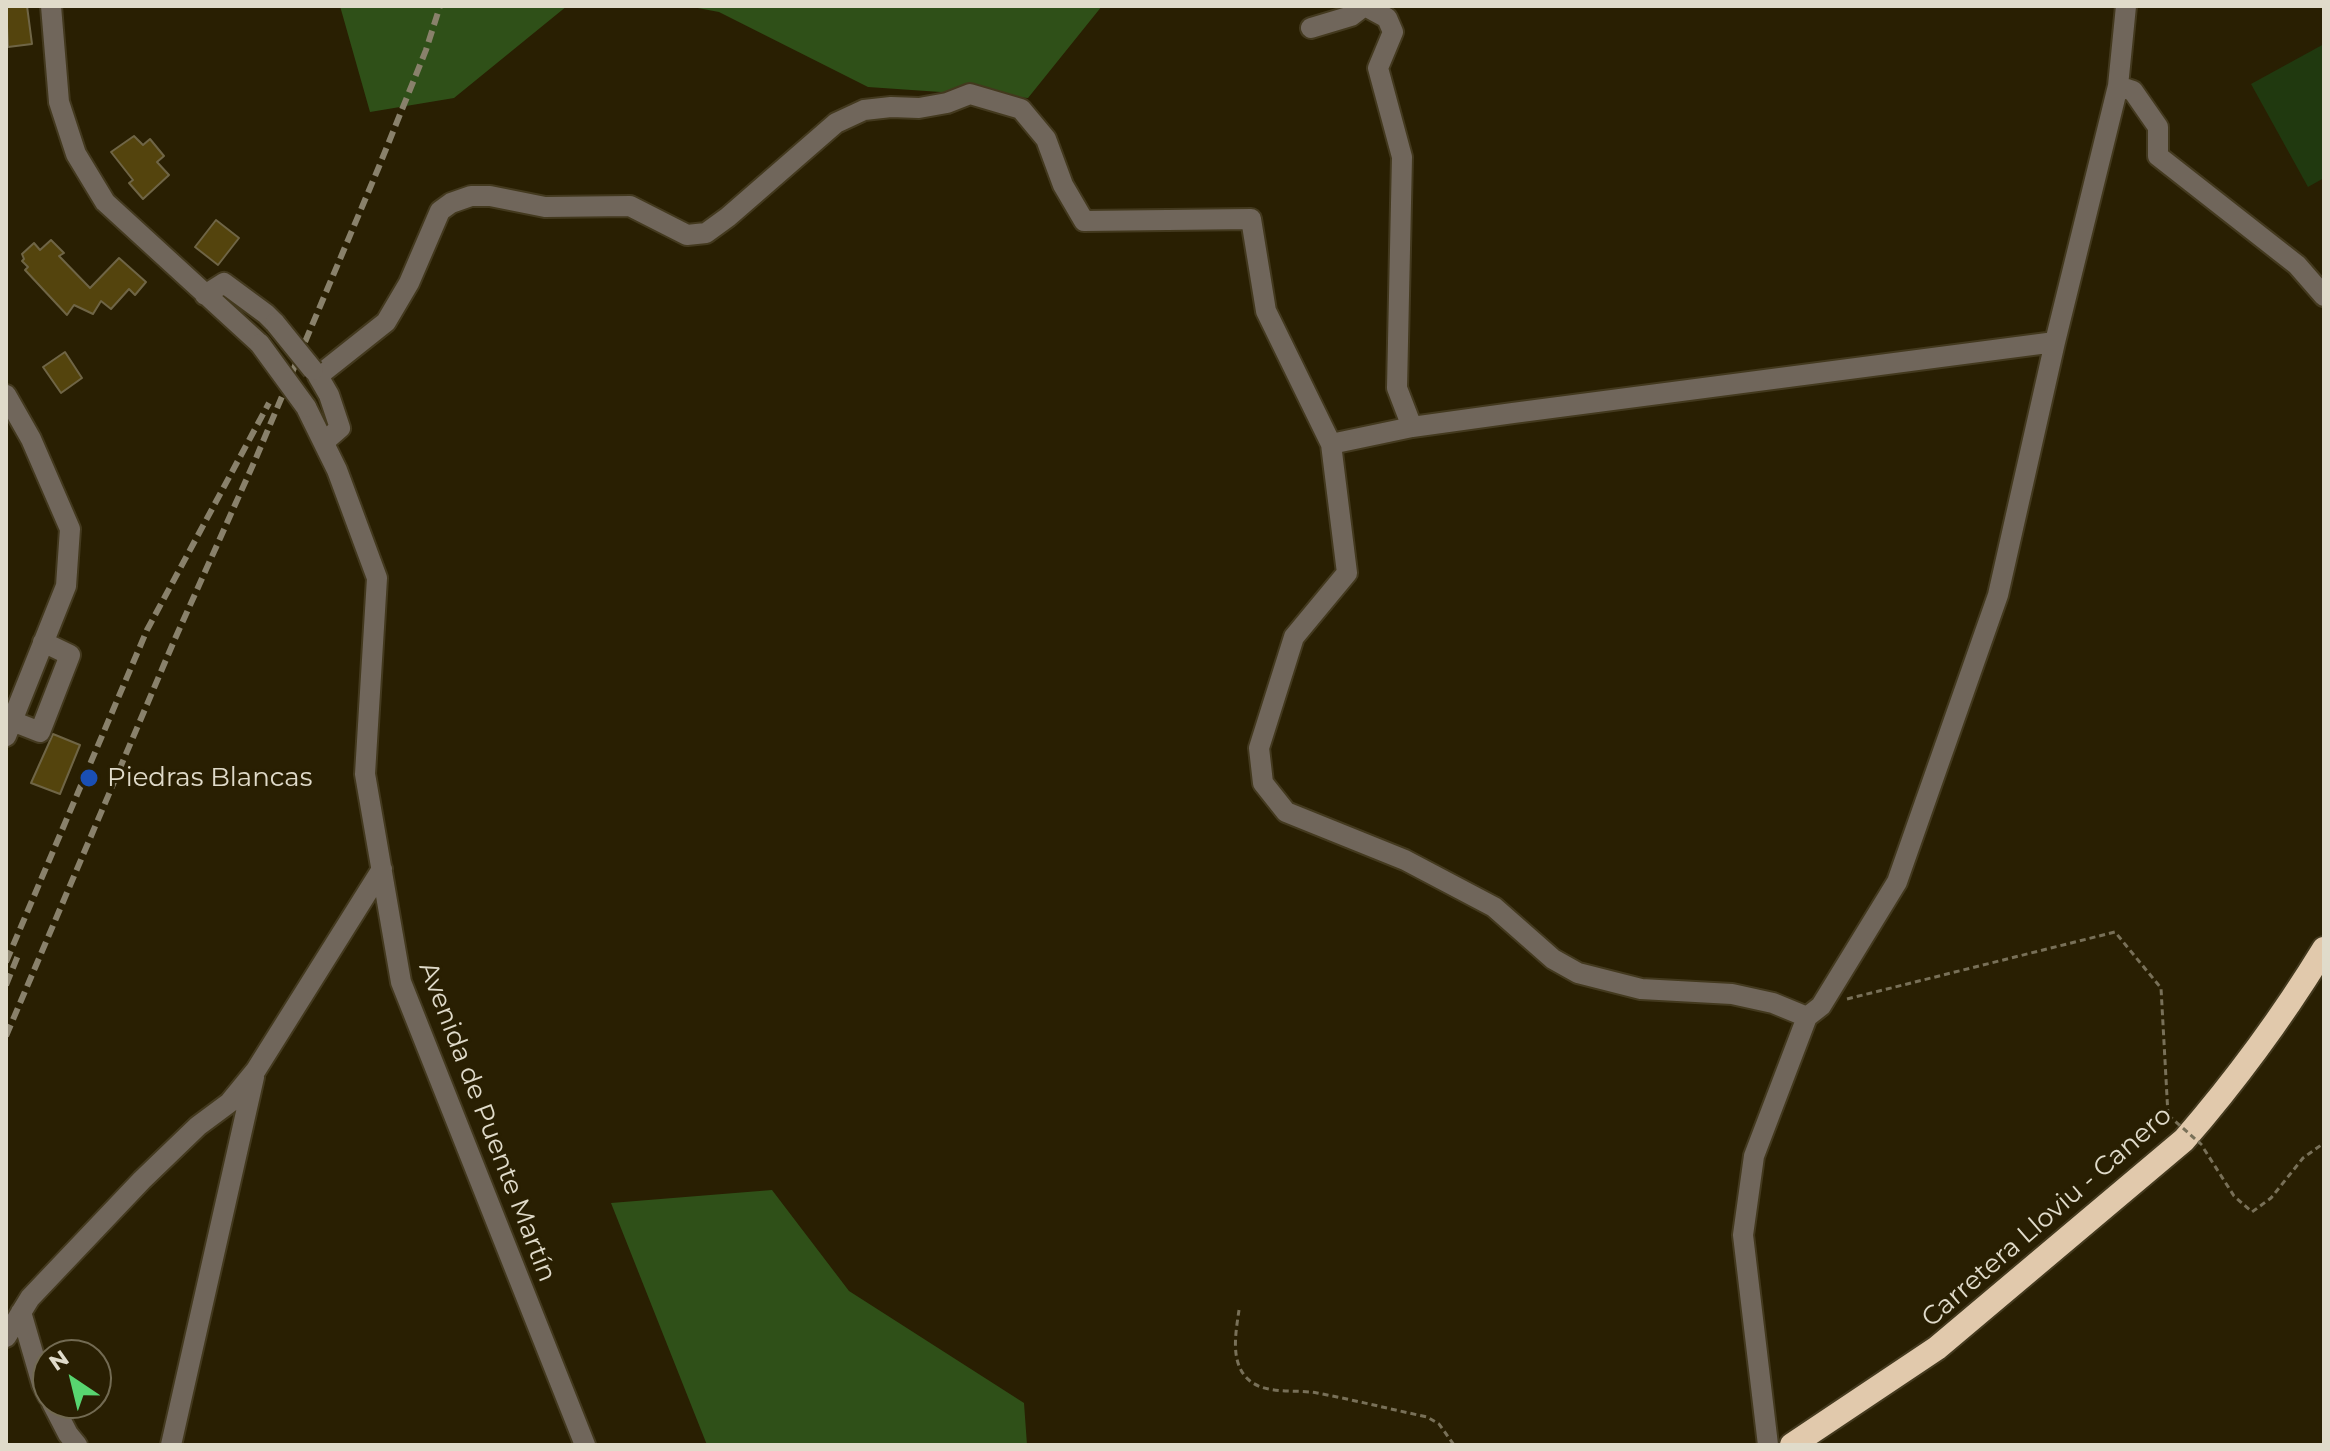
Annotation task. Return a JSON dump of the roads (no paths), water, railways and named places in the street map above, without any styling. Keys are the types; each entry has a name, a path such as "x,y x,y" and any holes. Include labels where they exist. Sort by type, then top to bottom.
{"highway":[{"name":"Carretera Lloviu - Canero","path":"1792,1445 1937,1348 2184,1140 2292,1001 2324,949"}],"street":[{"name":"Avenida de Puente Martín","path":"51,6 59,102 76,154 105,202 260,344 306,407 337,470 377,578 365,774 401,982 585,1445"},
{"path":"1311,28 1351,16 1365,6 1387,18 1393,32 1378,68 1402,157 1397,388 1412,427"},
{"path":"1768,1445 1743,1235 1754,1156 1814,1012 1897,882 1998,595 2055,342 2118,86 2126,6"},
{"path":"2118,86 2133,91 2158,127 2158,156 2297,265 2324,296"},
{"path":"316,373 386,322 409,283 440,211 451,203 471,196 490,196 545,207 630,206 687,235 706,233 836,123 864,110 919,108 947,103 970,94 1021,109 1046,139 1063,185 1084,221 1251,219 1266,311 1331,444 1347,573 1294,637 1259,748 1263,783 1286,812 1405,860 1494,907 1553,959 1578,973 1641,989 1732,994 1814,1012"},
{"path":"205,295 224,283 266,314 316,373 329,395 340,428 324,442"},
{"path":"1331,444 1412,427 2055,342"},
{"path":"6,395 31,439 70,529 66,586 43,642 9,729 40,732 70,655 43,642"},
{"path":"6,1337 30,1298 142,1180 198,1126 229,1103 256,1070 382,869"},
{"path":"171,1445 256,1070"},
{"path":"21,1312 32,1350"},
{"path":"60,1419 77,1445"}],"railway":[{"path":"6,1036 378,169 426,50 440,6"},
{"path":"6,962 147,630 269,403"},
{"path":"6,985 19,953"}],"place":[{"name":"Piedras Blancas","path":"89,778"}]}
